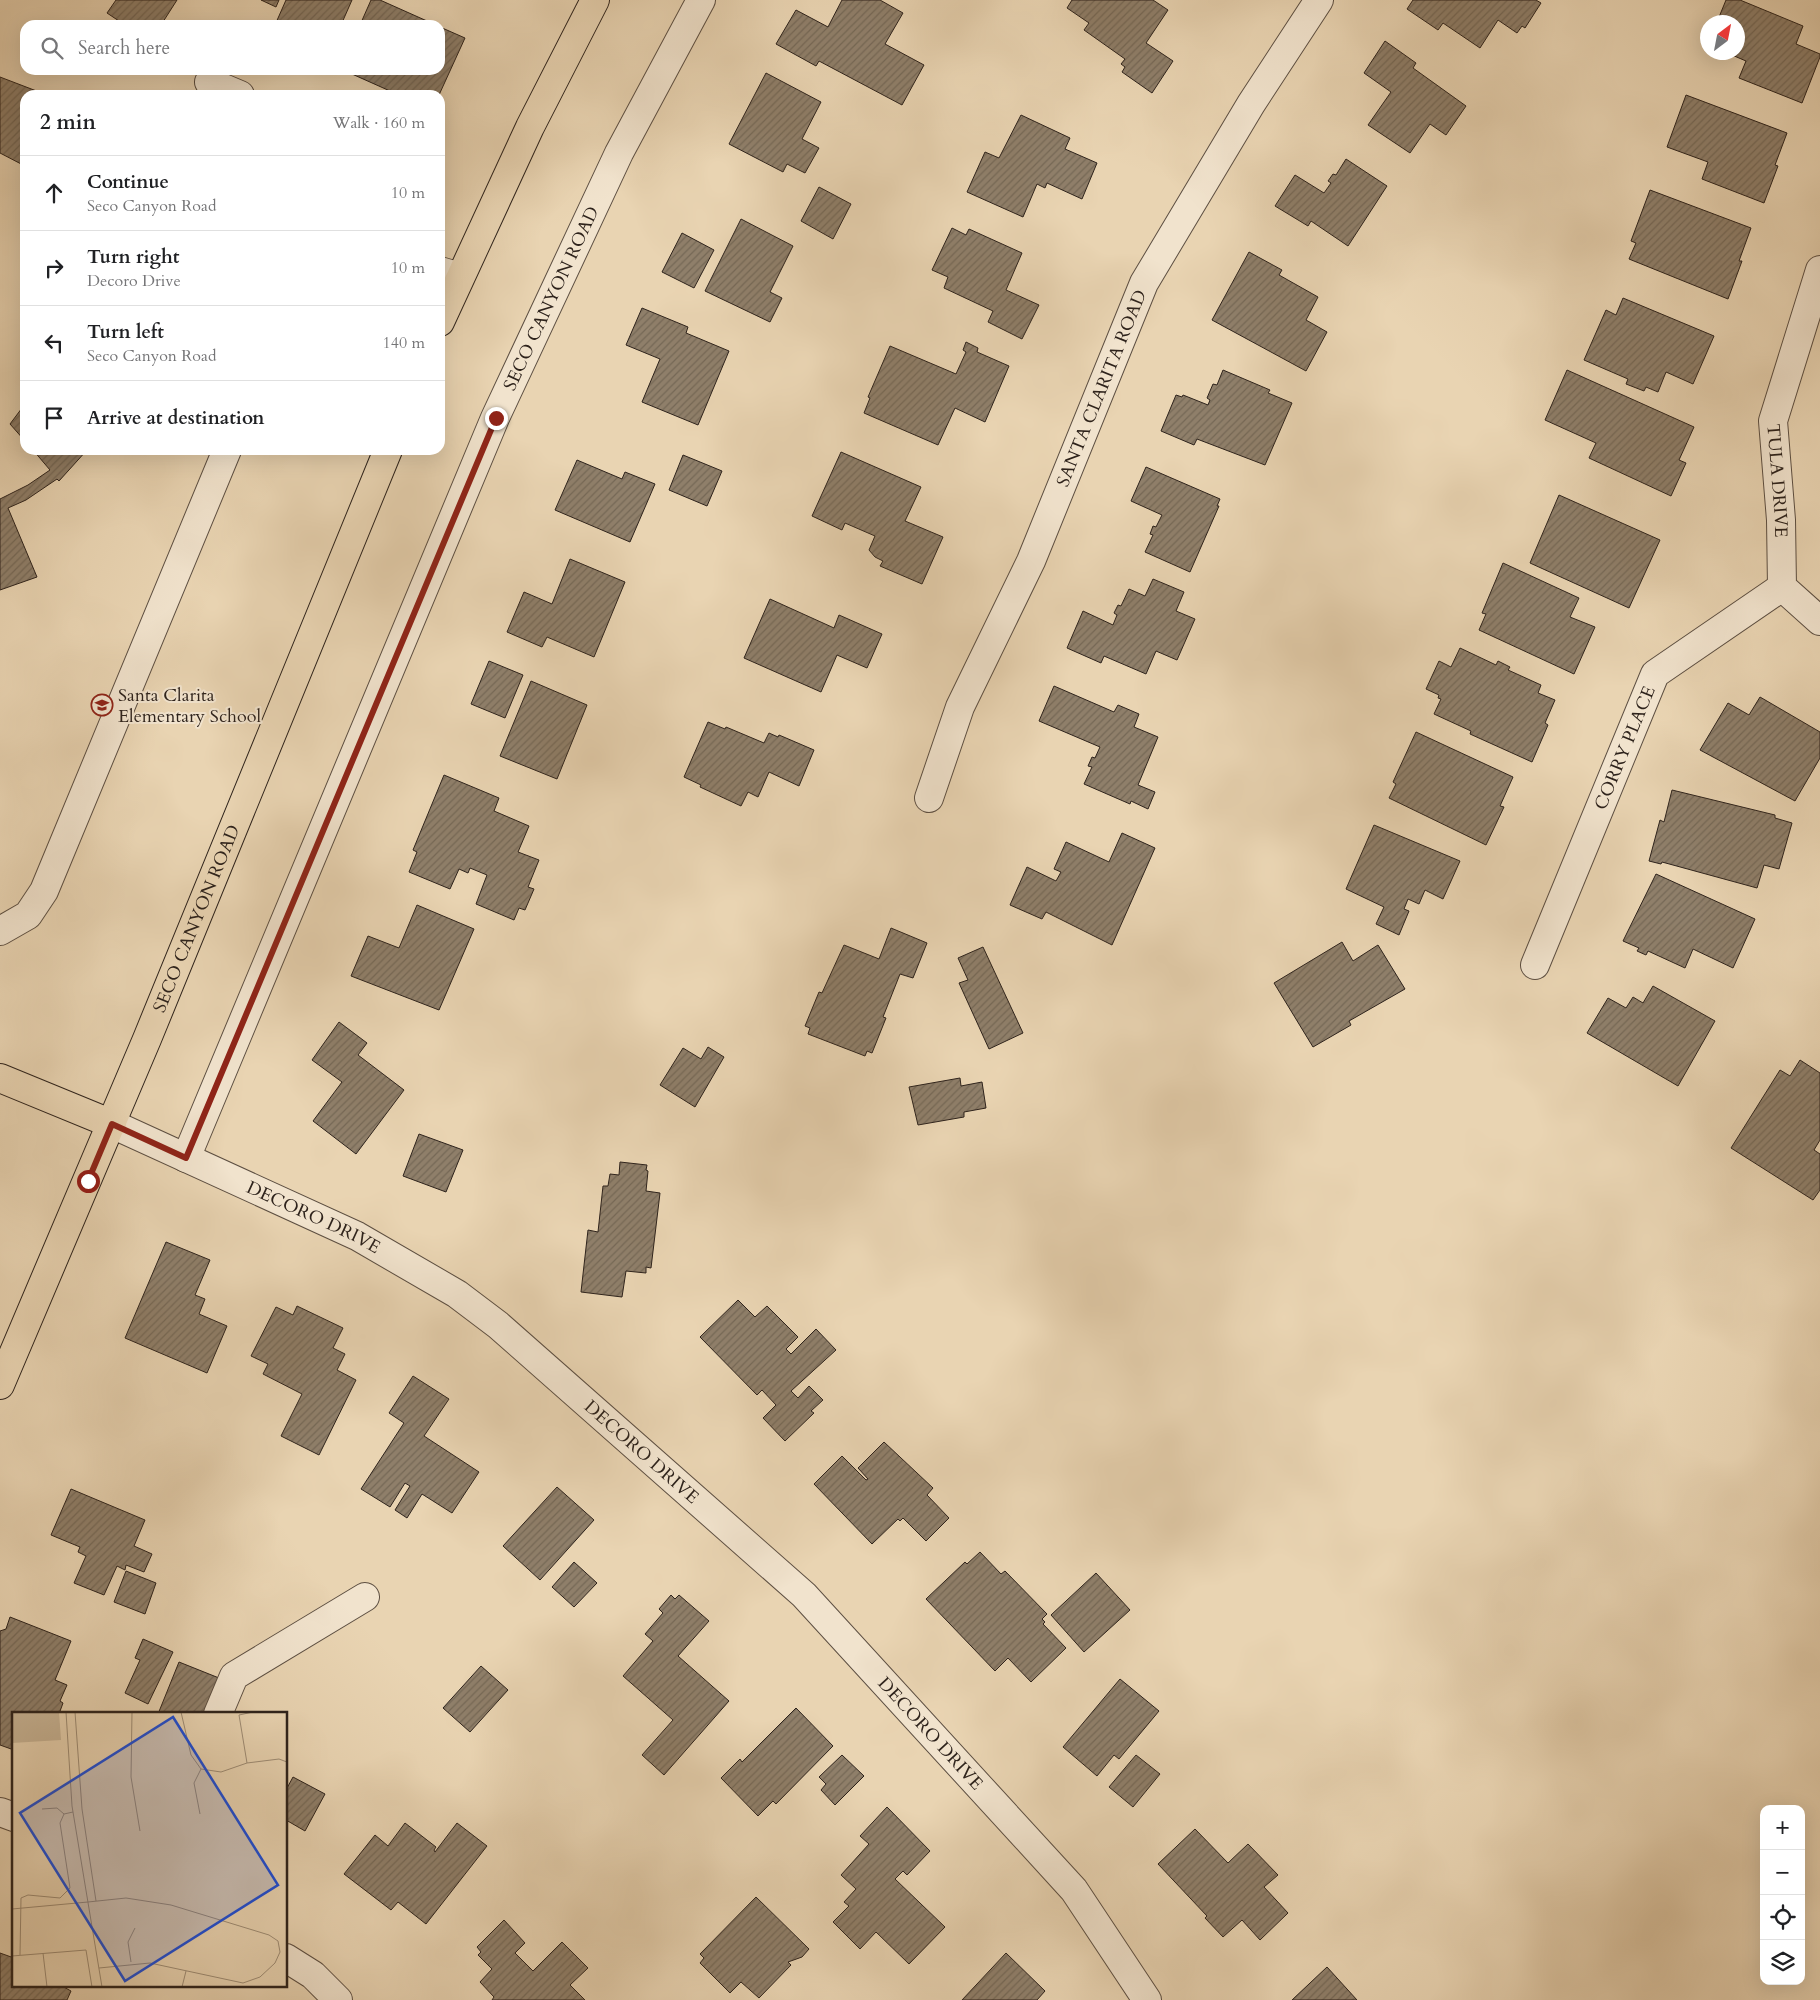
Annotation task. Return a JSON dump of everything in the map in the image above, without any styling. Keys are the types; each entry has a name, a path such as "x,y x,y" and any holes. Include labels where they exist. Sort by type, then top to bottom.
{"main road":[{"path":"445,298 450,274 530,127 595,0"},
{"name":"SECO CANYON ROAD","path":"0,1385 112,1124 386,455"},
{"name":"DECORO DRIVE","path":"0,1078 112,1124"}],"street":[{"name":"SECO CANYON ROAD","path":"186,1158 500,409 619,153 701,0"},
{"name":"SANTA CLARITA ROAD","path":"929,798 960,707 1031,561 1144,283 1251,104 1318,0"},
{"path":"209,82 228,90"},
{"name":"TULA DRIVE","path":"1782,587 1781,520 1773,421 1820,270"},
{"path":"0,931 28,915 44,891 225,455"},
{"path":"1782,587 1820,621"},
{"name":"CORRY PLACE","path":"1535,965 1654,674 1782,587"},
{"name":"DECORO DRIVE","path":"112,1124 357,1236 457,1294 498,1325 804,1595 1074,1890 1147,2000"},
{"path":"219,1712 234,1676 366,1597"},
{"path":"0,1812 12,1816"},
{"path":"288,1959 313,1975 338,2000"}],"building":[{"path":"116,0 177,0 164,20 118,20 107,13"},
{"path":"261,0 279,0 276,7"},
{"path":"286,0 352,0 343,20 277,20"},
{"path":"371,0 380,0 425,20 362,20"},
{"path":"842,0 880,0 903,13 885,44 924,65 902,105 819,61 816,66 776,44 796,10 828,27"},
{"path":"1072,0 1153,0 1168,10 1146,43 1173,61 1152,93 1122,72 1125,67 1121,64 1125,59 1084,30 1089,23 1067,8"},
{"path":"1413,0 1536,0 1541,3 1525,28 1522,26 1517,33 1498,20 1480,48 1443,23 1438,30 1407,9"},
{"path":"1726,0 1740,0 1803,26 1796,44 1820,54 1820,57 1802,103 1739,78 1746,61 1744,60 1745,15 1720,15"},
{"path":"445,29 465,38 441,90 388,90 354,75 445,75"},
{"path":"1385,41 1416,63 1413,68 1466,106 1446,135 1430,124 1410,153 1368,125 1391,92 1364,73"},
{"path":"766,73 821,102 802,139 819,148 805,173 787,164 783,172 729,144"},
{"path":"0,77 34,90 20,90 20,163 0,153"},
{"path":"1686,95 1787,133 1775,165 1778,166 1764,203 1702,179 1708,162 1667,147"},
{"path":"1021,115 1070,138 1065,149 1097,163 1082,199 1047,183 1045,188 1037,184 1023,217 967,192 985,152 999,158"},
{"path":"1346,159 1387,186 1348,246 1311,221 1308,226 1275,206 1295,175 1324,193 1331,183 1328,181 1333,174 1336,175"},
{"path":"819,187 851,204 833,239 801,221"},
{"path":"1650,190 1751,228 1739,261 1742,261 1728,299 1629,259 1636,243 1631,241"},
{"path":"741,219 793,246 770,292 782,298 770,322 705,291"},
{"path":"952,228 966,235 969,229 1022,253 1006,290 1039,305 1022,339 988,322 993,311 944,288 948,277 932,270"},
{"path":"682,233 714,250 694,288 662,272"},
{"path":"1249,252 1282,270 1279,275 1318,297 1306,320 1327,332 1306,371 1212,320"},
{"path":"1623,298 1714,336 1693,384 1666,372 1658,392 1646,387 1644,391 1626,384 1628,379 1584,360 1606,310 1616,315"},
{"path":"642,308 688,327 686,333 729,351 698,425 642,402 660,359 626,345"},
{"path":"966,342 978,348 977,352 1009,366 985,422 955,408 938,445 864,413 870,398 868,397 890,346 956,374 966,352 963,350"},
{"path":"1223,370 1270,390 1268,393 1292,403 1265,465 1197,439 1194,445 1161,431 1176,395 1182,397 1183,395 1208,405 1210,400 1207,398 1213,384 1217,385"},
{"path":"1567,370 1694,427 1679,460 1686,463 1671,496 1589,458 1596,443 1545,420"},
{"path":"20,411 20,435 10,424"},
{"path":"841,452 921,487 905,521 943,537 922,584 880,566 883,561 875,557 869,550 875,536 845,523 842,530 812,516"},
{"path":"37,455 82,455 59,481 57,479 26,500 8,508 37,577 0,590 0,499 28,485 50,470"},
{"path":"683,455 722,471 707,506 669,490"},
{"path":"577,460 622,479 625,472 655,484 630,542 555,510"},
{"path":"1146,467 1220,499 1217,506 1219,506 1190,572 1145,552 1153,535 1150,534 1153,526 1156,527 1162,515 1131,501"},
{"path":"1559,495 1660,540 1629,608 1530,563"},
{"path":"570,559 625,582 594,657 547,637 542,647 507,632 524,592 552,604"},
{"path":"1503,563 1579,598 1570,617 1595,627 1574,674 1479,630 1486,614 1482,613"},
{"path":"1153,579 1184,592 1176,611 1195,619 1177,660 1156,651 1146,674 1104,656 1101,663 1067,648 1083,611 1113,625 1117,615 1114,613 1118,605 1121,606 1129,589 1145,596"},
{"path":"770,599 834,628 839,615 882,634 867,668 837,655 821,692 744,658"},
{"path":"1460,648 1496,665 1498,661 1510,667 1508,670 1541,685 1538,693 1555,700 1545,723 1548,725 1532,762 1470,734 1471,731 1434,714 1441,699 1438,698 1439,695 1426,689 1439,661 1451,667"},
{"path":"489,661 523,675 505,718 471,704"},
{"path":"531,681 587,705 557,779 500,756"},
{"path":"1054,686 1114,712 1118,705 1139,714 1134,727 1158,737 1138,785 1155,792 1148,809 1131,801 1130,804 1084,784 1092,767 1088,766 1092,757 1095,758 1100,747 1039,721"},
{"path":"1760,697 1820,732 1820,758 1795,801 1700,750 1728,703 1749,715"},
{"path":"708,722 725,729 726,727 764,743 769,733 778,737 779,735 814,750 799,786 769,772 758,797 748,792 741,806 700,787 701,785 684,777"},
{"path":"1416,732 1513,777 1500,806 1504,807 1486,845 1389,798 1396,784 1393,782"},
{"path":"444,775 499,798 494,811 529,826 518,852 539,860 528,887 534,889 525,910 519,908 514,920 476,904 487,875 470,868 468,873 459,869 450,889 409,872 417,852 413,850"},
{"path":"1672,790 1775,815 1775,818 1792,823 1779,869 1764,865 1757,888 1662,862 1661,864 1649,861 1660,820 1664,822"},
{"path":"1374,825 1460,861 1443,899 1425,890 1419,904 1408,899 1404,909 1409,911 1399,935 1376,924 1384,907 1346,889"},
{"path":"1122,833 1155,848 1112,945 1046,912 1042,919 1010,905 1027,867 1056,881 1061,872 1054,869 1066,842 1109,862"},
{"path":"1656,874 1755,919 1733,968 1693,949 1685,968 1648,951 1646,955 1637,951 1639,948 1623,941"},
{"path":"417,905 474,929 439,1010 351,976 368,936 399,948"},
{"path":"891,928 927,943 913,978 900,974 883,1017 886,1018 872,1053 867,1051 865,1056 808,1034 810,1028 805,1026 819,992 822,993 844,945 879,959"},
{"path":"1342,942 1353,961 1378,945 1405,989 1349,1021 1351,1025 1313,1047 1274,983"},
{"path":"983,947 1023,1033 989,1049 959,983 968,980 958,958"},
{"path":"1653,986 1715,1021 1678,1086 1587,1033 1608,998 1626,1008 1633,997 1643,1003"},
{"path":"339,1022 367,1043 358,1055 404,1090 356,1154 313,1121 342,1082 312,1060"},
{"path":"708,1047 724,1057 695,1107 660,1085 683,1048 701,1059"},
{"path":"1800,1060 1820,1073 1820,1140 1814,1150 1820,1154 1820,1190 1813,1200 1731,1148 1780,1070 1790,1076"},
{"path":"960,1078 961,1086 982,1082 986,1108 964,1112 964,1117 918,1125 909,1087"},
{"path":"419,1134 463,1150 446,1192 403,1176"},
{"path":"620,1162 647,1165 646,1191 660,1193 651,1268 646,1267 646,1273 626,1271 622,1297 581,1292 588,1230 598,1232 603,1186 608,1186 610,1174 619,1175"},
{"path":"166,1242 210,1260 195,1295 205,1299 199,1314 227,1326 207,1373 125,1338"},
{"path":"738,1300 755,1317 767,1306 798,1337 786,1349 791,1354 816,1329 836,1350 791,1391 798,1398 809,1386 823,1400 811,1411 814,1413 785,1441 763,1418 776,1405 762,1390 757,1395 700,1337"},
{"path":"297,1306 343,1328 333,1348 345,1354 337,1370 356,1380 319,1455 281,1436 302,1394 263,1374 268,1364 251,1356 276,1307 293,1315"},
{"path":"413,1376 449,1399 424,1436 479,1472 452,1513 422,1494 407,1518 395,1510 410,1486 405,1483 390,1507 361,1489 404,1423 389,1413"},
{"path":"884,1442 933,1488 927,1495 949,1518 926,1541 903,1518 900,1521 898,1519 872,1544 814,1484 842,1456 866,1480 868,1479 858,1468"},
{"path":"557,1487 594,1520 540,1580 503,1546"},
{"path":"71,1489 145,1520 134,1546 152,1554 144,1572 126,1565 125,1570 117,1566 104,1595 74,1583 86,1556 78,1552 80,1547 51,1535"},
{"path":"980,1552 1001,1574 1005,1571 1047,1614 1042,1619 1045,1622 1043,1624 1066,1648 1031,1682 1008,1658 995,1671 926,1599 965,1562 967,1564"},
{"path":"574,1562 597,1583 574,1607 552,1587"},
{"path":"126,1571 156,1583 145,1614 114,1602"},
{"path":"1096,1573 1130,1610 1084,1652 1051,1615"},
{"path":"671,1595 675,1599 679,1595 709,1621 678,1656 729,1701 664,1775 642,1755 673,1720 623,1676 653,1641 645,1634 663,1613 659,1609"},
{"path":"10,1617 71,1641 55,1680 67,1685 60,1701 63,1703 60,1712 12,1712 12,1749 0,1745 0,1631 6,1629"},
{"path":"143,1639 173,1652 148,1704 125,1693 140,1660 135,1658"},
{"path":"179,1662 219,1678 205,1712 159,1712"},
{"path":"481,1666 508,1690 470,1732 443,1708"},
{"path":"1120,1679 1159,1711 1119,1759 1114,1755 1097,1776 1063,1747"},
{"path":"796,1708 833,1746 776,1804 773,1801 758,1816 721,1778 740,1759 742,1762"},
{"path":"842,1755 864,1776 835,1805 821,1790 826,1784 819,1777"},
{"path":"1136,1755 1160,1774 1133,1807 1109,1787"},
{"path":"293,1777 325,1794 305,1831 288,1821 288,1786"},
{"path":"887,1807 930,1851 907,1875 903,1871 895,1879 945,1927 909,1964 876,1932 860,1949 833,1922 849,1906 844,1902 856,1889 841,1875 869,1844 860,1836"},
{"path":"405,1823 436,1847 435,1852 457,1823 487,1846 426,1924 398,1902 391,1910 344,1874 375,1835 388,1846"},
{"path":"1195,1829 1228,1863 1248,1844 1278,1875 1264,1887 1288,1913 1260,1940 1242,1920 1223,1937 1205,1918 1207,1916 1158,1864"},
{"path":"756,1897 809,1949 802,1957 788,1962 791,1965 759,1998 741,1982 730,1993 700,1963 704,1958 700,1954"},
{"path":"504,1920 525,1943 515,1953 533,1971 562,1942 588,1968 570,1985 585,2000 492,2000 494,1997 480,1982 492,1969 478,1955 481,1952 477,1947"},
{"path":"0,1953 12,1957 12,1988 66,1988 71,1991 67,2000 0,2000"},
{"path":"1006,1953 1045,1991 1037,2000 962,2000"},
{"path":"1327,1967 1357,2000 1292,2000"}],"place":[{"name":"Santa Clarita Elementary School","path":"102,705"}],"route":[{"path":"88,1181 112,1124 186,1158 496,418"}]}
